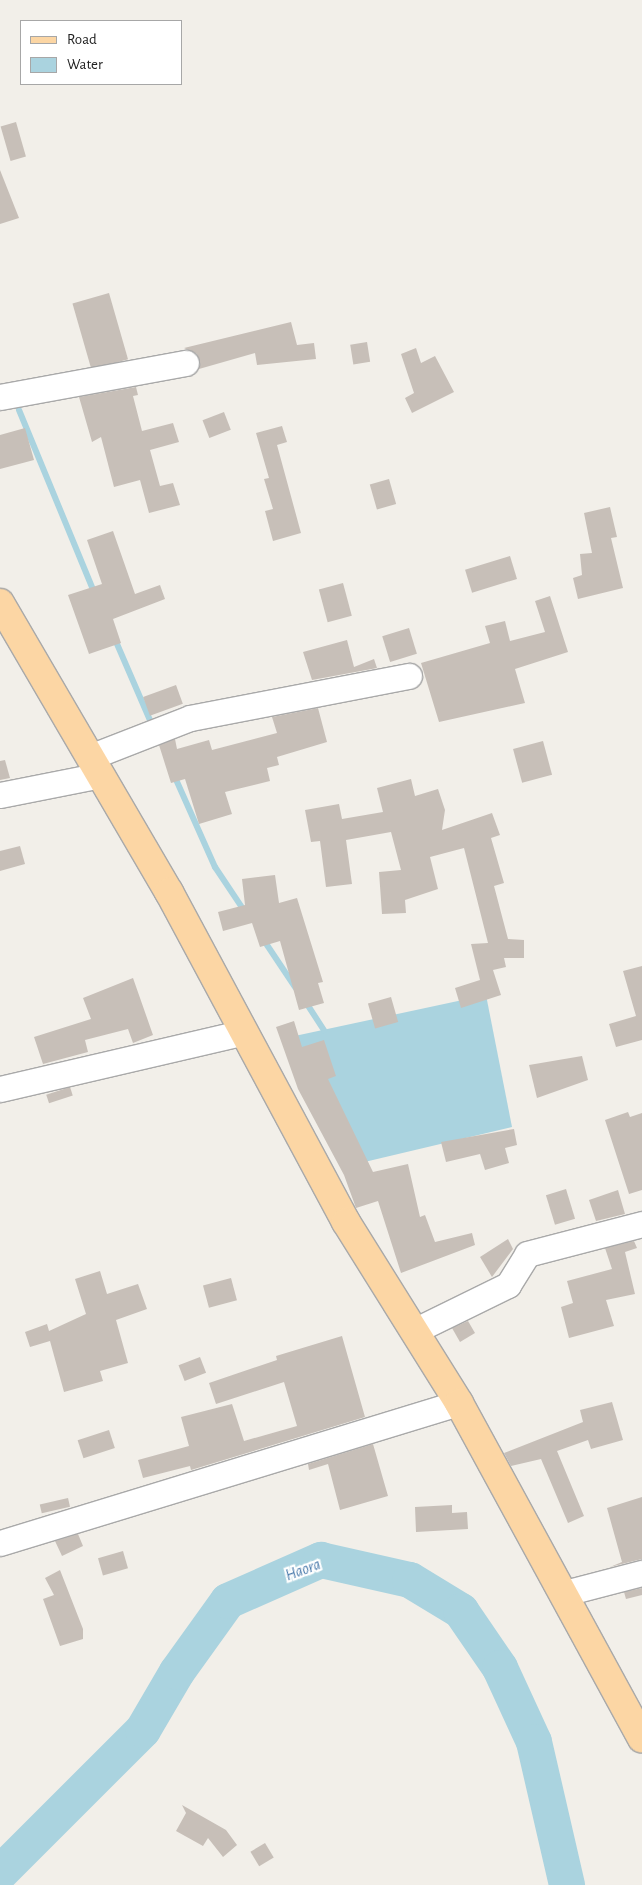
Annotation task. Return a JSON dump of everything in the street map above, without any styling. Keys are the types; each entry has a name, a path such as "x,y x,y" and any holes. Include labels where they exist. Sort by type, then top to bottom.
{"main road":[{"path":"0,604 95,766 244,1032 346,1222 459,1403 565,1593 642,1738"}],"street":[{"path":"0,397 186,363"},
{"path":"0,795 95,766 190,718 408,676"},
{"path":"0,1088 244,1032"},
{"path":"414,1331 508,1285 527,1254 642,1224"},
{"path":"0,1543 459,1403"},
{"path":"565,1593 642,1573"}],"water":[{"path":"486,995 512,1127 356,1164 290,1037"}],"building":[{"path":"16,122 26,157 11,161 1,126"},
{"path":"0,170 19,218 0,224"},
{"path":"109,293 128,359 91,370 72,303"},
{"path":"291,322 297,345 314,343 316,359 257,365 255,353 199,369 197,354 184,348"},
{"path":"367,342 370,362 353,364 350,345"},
{"path":"416,348 421,363 435,356 454,392 412,413 405,398 414,393 401,354"},
{"path":"136,387 138,395 133,396 142,431 173,423 179,442 150,450 160,486 173,483 180,505 149,513 140,480 114,487 101,437 92,442 79,397"},
{"path":"224,412 231,430 209,438 203,420"},
{"path":"282,426 287,442 277,445 301,533 273,541 265,511 273,509 264,479 269,478 256,433"},
{"path":"25,428 34,460 0,469 0,435"},
{"path":"389,479 396,504 377,510 370,485"},
{"path":"610,507 617,537 611,538 623,588 578,599 573,578 582,575 580,554 592,553 584,513"},
{"path":"113,531 135,594 160,585 165,599 113,619 121,643 89,654 68,595 102,584 87,540"},
{"path":"510,556 517,579 472,593 465,570"},
{"path":"343,583 352,616 328,622 319,589"},
{"path":"550,596 568,652 515,669 525,703 439,722 421,663 490,643 485,626 505,621 510,641 545,632 535,601"},
{"path":"409,628 417,654 390,662 382,636"},
{"path":"347,640 354,667 374,659 377,668 312,680 303,652"},
{"path":"176,685 183,704 150,716 143,697"},
{"path":"318,708 327,742 277,757 279,765 267,768 270,781 225,792 232,814 199,824 185,779 171,783 159,745 175,739 177,749 209,740 212,750 277,733 272,717"},
{"path":"543,741 552,775 522,783 513,749"},
{"path":"5,760 10,778 0,780 0,761"},
{"path":"411,779 415,796 438,789 445,810 442,830 492,813 500,835 491,838 504,883 494,886 508,939 524,940 524,958 504,958 506,967 493,970 501,995 461,1008 455,988 480,980 471,944 488,943 464,848 430,857 438,889 405,900 406,913 382,914 379,872 401,870 391,832 346,840 352,884 326,887 320,841 311,842 305,810 339,804 342,819 383,812 377,788"},
{"path":"20,846 25,864 0,871 0,851"},
{"path":"275,875 279,903 297,898 323,982 318,983 324,1003 299,1010 280,941 260,947 252,923 223,931 218,912 245,905 242,879"},
{"path":"642,966 642,1040 616,1047 609,1024 636,1016 623,971"},
{"path":"133,978 153,1035 133,1043 128,1029 85,1040 88,1052 43,1064 34,1037 91,1019 83,998"},
{"path":"391,997 398,1022 375,1029 368,1004"},
{"path":"294,1021 302,1047 324,1040 336,1076 328,1079 373,1172 408,1164 420,1217 425,1215 435,1242 472,1233 475,1245 401,1273 378,1201 356,1208 344,1175 298,1089 276,1027"},
{"path":"582,1056 588,1080 537,1098 529,1065"},
{"path":"70,1087 73,1096 49,1103 46,1095"},
{"path":"628,1112 630,1117 642,1113 642,1190 629,1194 605,1120"},
{"path":"514,1129 517,1145 505,1148 509,1163 485,1170 480,1154 446,1162 441,1142"},
{"path":"566,1189 575,1219 555,1225 546,1195"},
{"path":"618,1190 625,1214 596,1221 589,1200"},
{"path":"508,1239 513,1249 492,1277 480,1257"},
{"path":"634,1241 637,1248 625,1252 635,1294 606,1300 614,1326 569,1338 561,1307 573,1303 567,1281 612,1269 605,1248"},
{"path":"100,1271 107,1294 138,1284 147,1309 116,1320 128,1363 100,1371 103,1381 64,1392 50,1341 30,1347 25,1332 47,1324 49,1331 86,1314 75,1279"},
{"path":"231,1278 237,1300 209,1308 203,1286"},
{"path":"468,1321 475,1333 460,1342 452,1328"},
{"path":"342,1336 365,1417 191,1470 190,1466 143,1478 138,1460 189,1446 181,1417 232,1404 244,1441 297,1426 284,1382 216,1404 209,1383 277,1360 276,1356"},
{"path":"200,1357 206,1373 185,1381 179,1365"},
{"path":"612,1402 623,1440 591,1449 588,1440 557,1451 584,1516 568,1523 541,1459 511,1466 504,1453 583,1422 580,1410"},
{"path":"109,1430 115,1448 83,1458 78,1440"},
{"path":"373,1444 388,1496 340,1510 328,1464 309,1470 308,1464"},
{"path":"642,1497 642,1559 610,1567 622,1562 607,1508"},
{"path":"68,1498 70,1507 42,1513 40,1505"},
{"path":"452,1505 452,1513 467,1512 468,1529 416,1532 415,1507"},
{"path":"78,1534 83,1546 62,1556 55,1541"},
{"path":"123,1551 128,1568 103,1575 98,1558"},
{"path":"60,1570 83,1629 83,1639 60,1646 43,1599 54,1595 45,1578"},
{"path":"642,1588 642,1595 626,1599 624,1592"},
{"path":"182,1805 226,1830 237,1845 223,1857 208,1838 203,1846 176,1831 186,1813"},
{"path":"265,1843 274,1858 259,1866 250,1852"}],"waterway":[{"path":"19,410 95,594"},
{"path":"114,637 153,727"},
{"path":"174,775 215,867 245,912"},
{"path":"263,939 295,987"},
{"path":"305,1001 324,1030"},
{"name":"Haora","path":"0,1873 143,1730 177,1672 228,1601 321,1560 410,1580 461,1611 500,1668 534,1742 567,1885"}]}
